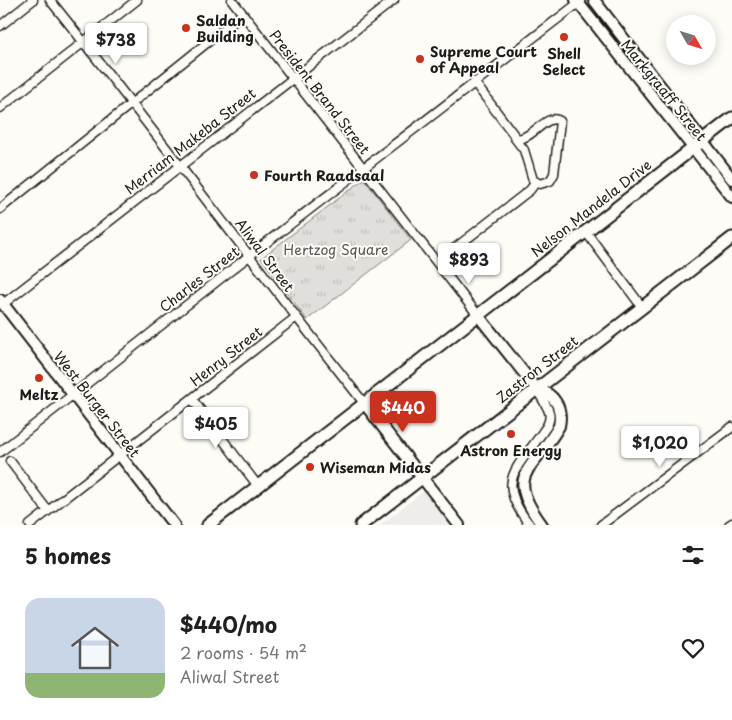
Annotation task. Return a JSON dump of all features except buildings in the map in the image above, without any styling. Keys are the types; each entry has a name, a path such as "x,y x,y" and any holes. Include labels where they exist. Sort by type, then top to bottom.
{"highway":[{"name":"Nelson Mandela Drive","path":"208,525 477,314 732,118"},
{"name":"Zastron Street","path":"361,525 732,238"}],"main road":[{"name":"Markgraaff Street","path":"594,0 698,144 732,197"},
{"name":"Markgraaff Street","path":"579,1 698,144 732,179"},
{"name":"West Burger Street","path":"2,302 72,396 174,525"},
{"name":"President Brand Street","path":"477,314 536,388 550,393 559,406 560,419 554,435 529,468 522,484 528,506 542,525"},
{"name":"Aliwal Street","path":"364,403 459,525"}],"street":[{"path":"0,26 33,0"},
{"name":"Aliwal Street","path":"50,0 180,165 295,318 364,403"},
{"path":"0,108 137,0"},
{"name":"President Brand Street","path":"232,0 477,314"},
{"name":"Merriam Makeba Street","path":"2,302 394,0"},
{"name":"Charles Street","path":"0,452 248,256 579,1"},
{"path":"0,209 243,14"},
{"path":"474,82 514,138 524,150 529,173 536,182 546,184 553,178 560,121 556,119 549,120 528,136 520,139 514,138"},
{"path":"437,262 530,190 536,182"},
{"path":"586,232 642,307"},
{"name":"Henry Street","path":"30,525 295,318"},
{"path":"530,525 517,506 512,488 515,468 541,435 550,420 549,412 536,388"},
{"path":"192,399 258,486"},
{"path":"601,525 732,427"},
{"path":"10,461 48,511"}],"shaded area":[{"path":"425,490 452,525 380,525"}],"green space":[{"name":"Hertzog Square","path":"364,179 411,240 307,320 261,258"}],"place":[{"name":"Saldan Building","path":"186,28"},
{"name":"Shell Select","path":"564,37"},
{"name":"Supreme Court of Appeal","path":"420,59"},
{"name":"Fourth Raadsaal","path":"254,175"},
{"name":"Meltz","path":"39,378"},
{"name":"Astron Energy","path":"511,434"},
{"name":"Wiseman Midas","path":"310,467"}]}
